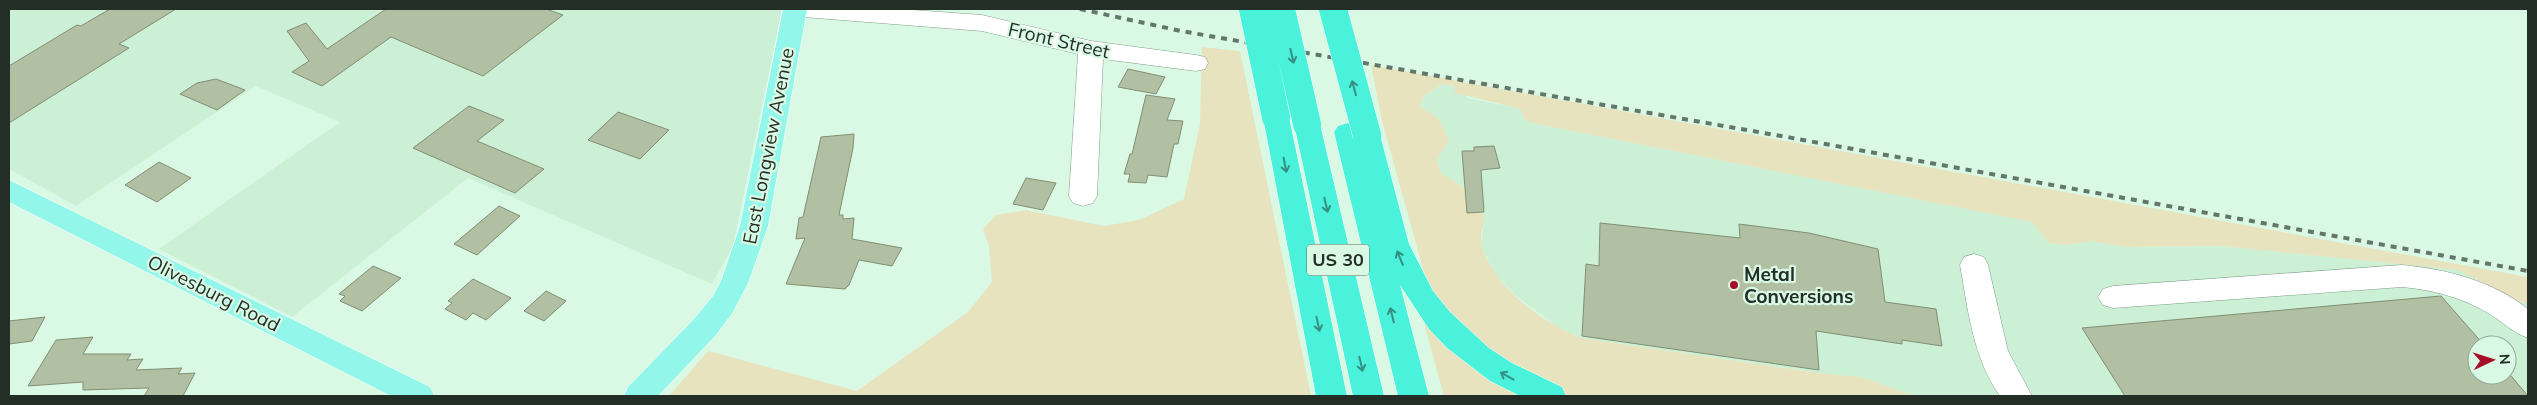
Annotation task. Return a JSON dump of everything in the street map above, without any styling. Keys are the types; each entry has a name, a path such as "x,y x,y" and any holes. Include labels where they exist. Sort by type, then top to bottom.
{"highway":[{"path":"1253,9 1332,396"},
{"name":"US 30","path":"1281,9 1369,396"},
{"name":"US 30","path":"1316,9 1357,133 1413,396"},
{"path":"1333,9 1357,133 1407,274 1420,295 1450,333 1470,352 1491,368 1526,386 1551,396"}],"main road":[{"name":"East Longview Avenue","path":"639,396 705,327 723,304 735,281 754,226 795,9"},
{"name":"Olivesburg Road","path":"9,190 418,396"}],"street":[{"name":"Front Street","path":"803,9 982,22 1091,49 1196,63"},
{"path":"1083,196 1091,49"},
{"path":"1974,265 1986,327 1996,360 2007,384 2017,396"},
{"path":"2113,297 2392,276 2420,277 2452,282 2485,296 2528,326"}],"shaded area":[{"path":"9,9 782,9 733,246 712,284 468,178 292,317 159,249 340,122 256,86 76,206 9,169"},
{"path":"1202,47 1240,51 1311,396 669,396 708,351 857,391 968,312 992,282 989,246 983,229 996,215 1026,210 1104,226 1139,220 1184,199 1200,124"},
{"path":"1371,65 2528,277 2528,304 2517,301 2458,270 2220,246 2123,247 2092,241 2066,245 2048,243 2032,222 1532,123 1524,119 1521,109 1455,93 1454,86 1442,84 1424,96 1420,106 1439,119 1449,140 1437,160 1441,173 1463,187 1485,216 1481,243 1488,262 1509,290 1536,313 1581,338 1826,374 1861,377 1915,396 1444,396 1425,327 1423,269 1382,121"},
{"path":"1442,84 1454,86 1468,98 1522,109 1524,119 1532,123 2033,222 2048,243 2066,245 2092,241 2123,247 2220,246 2458,270 2517,301 2528,304 2528,396 1915,396 1861,377 1826,374 1581,338 1559,328 1515,295 1495,274 1481,245 1485,216 1463,187 1441,173 1437,160 1449,140 1439,119 1420,107 1424,96"}],"building":[{"path":"110,9 176,9 119,44 129,48 9,123 9,66 77,25 81,26"},
{"path":"386,9 546,9 563,15 483,76 391,37 322,86 292,72 309,61 287,31 306,23 327,49"},
{"path":"1128,69 1165,77 1156,94 1118,87"},
{"path":"216,79 245,90 217,110 180,94 197,83"},
{"path":"1146,95 1175,99 1167,120 1183,121 1178,144 1174,144 1167,177 1148,175 1146,183 1128,182 1130,174 1124,174 1130,154 1132,154"},
{"path":"469,106 504,120 477,141 544,169 515,193 413,148"},
{"path":"618,112 669,130 640,159 588,140"},
{"path":"854,134 853,148 839,215 843,215 843,219 854,218 852,239 902,248 892,266 859,260 849,285 845,289 786,284 805,238 796,239 799,218 803,217 821,137"},
{"path":"1494,146 1500,168 1481,170 1484,212 1467,213 1462,151 1474,151 1474,147"},
{"path":"159,162 191,178 157,202 125,185"},
{"path":"1026,178 1056,183 1043,210 1013,204"},
{"path":"499,206 520,216 477,255 454,244"},
{"name":"Metal Conversions","path":"1600,223 1740,238 1739,224 1809,233 1878,249 1885,302 1936,309 1942,346 1902,340 1902,344 1816,331 1819,370 1582,336 1586,264 1599,266"},
{"path":"373,266 401,278 362,311 340,301 345,296 339,294"},
{"path":"473,279 511,298 486,320 473,313 466,320 445,309 452,303 448,301"},
{"path":"546,291 566,301 544,321 524,311"},
{"path":"2441,296 2475,335 2467,335 2467,385 2517,385 2517,383 2528,396 2125,396 2082,328"},
{"path":"45,317 32,341 9,344 9,321"},
{"path":"93,337 83,354 131,354 127,360 143,359 136,370 182,368 178,374 195,373 183,396 144,396 149,388 83,390 83,382 28,386 56,340"}],"railway":[{"path":"1080,9 1181,31 1781,136 2528,271"}],"place":[{"name":"Metal Conversions","path":"1734,285"}]}
